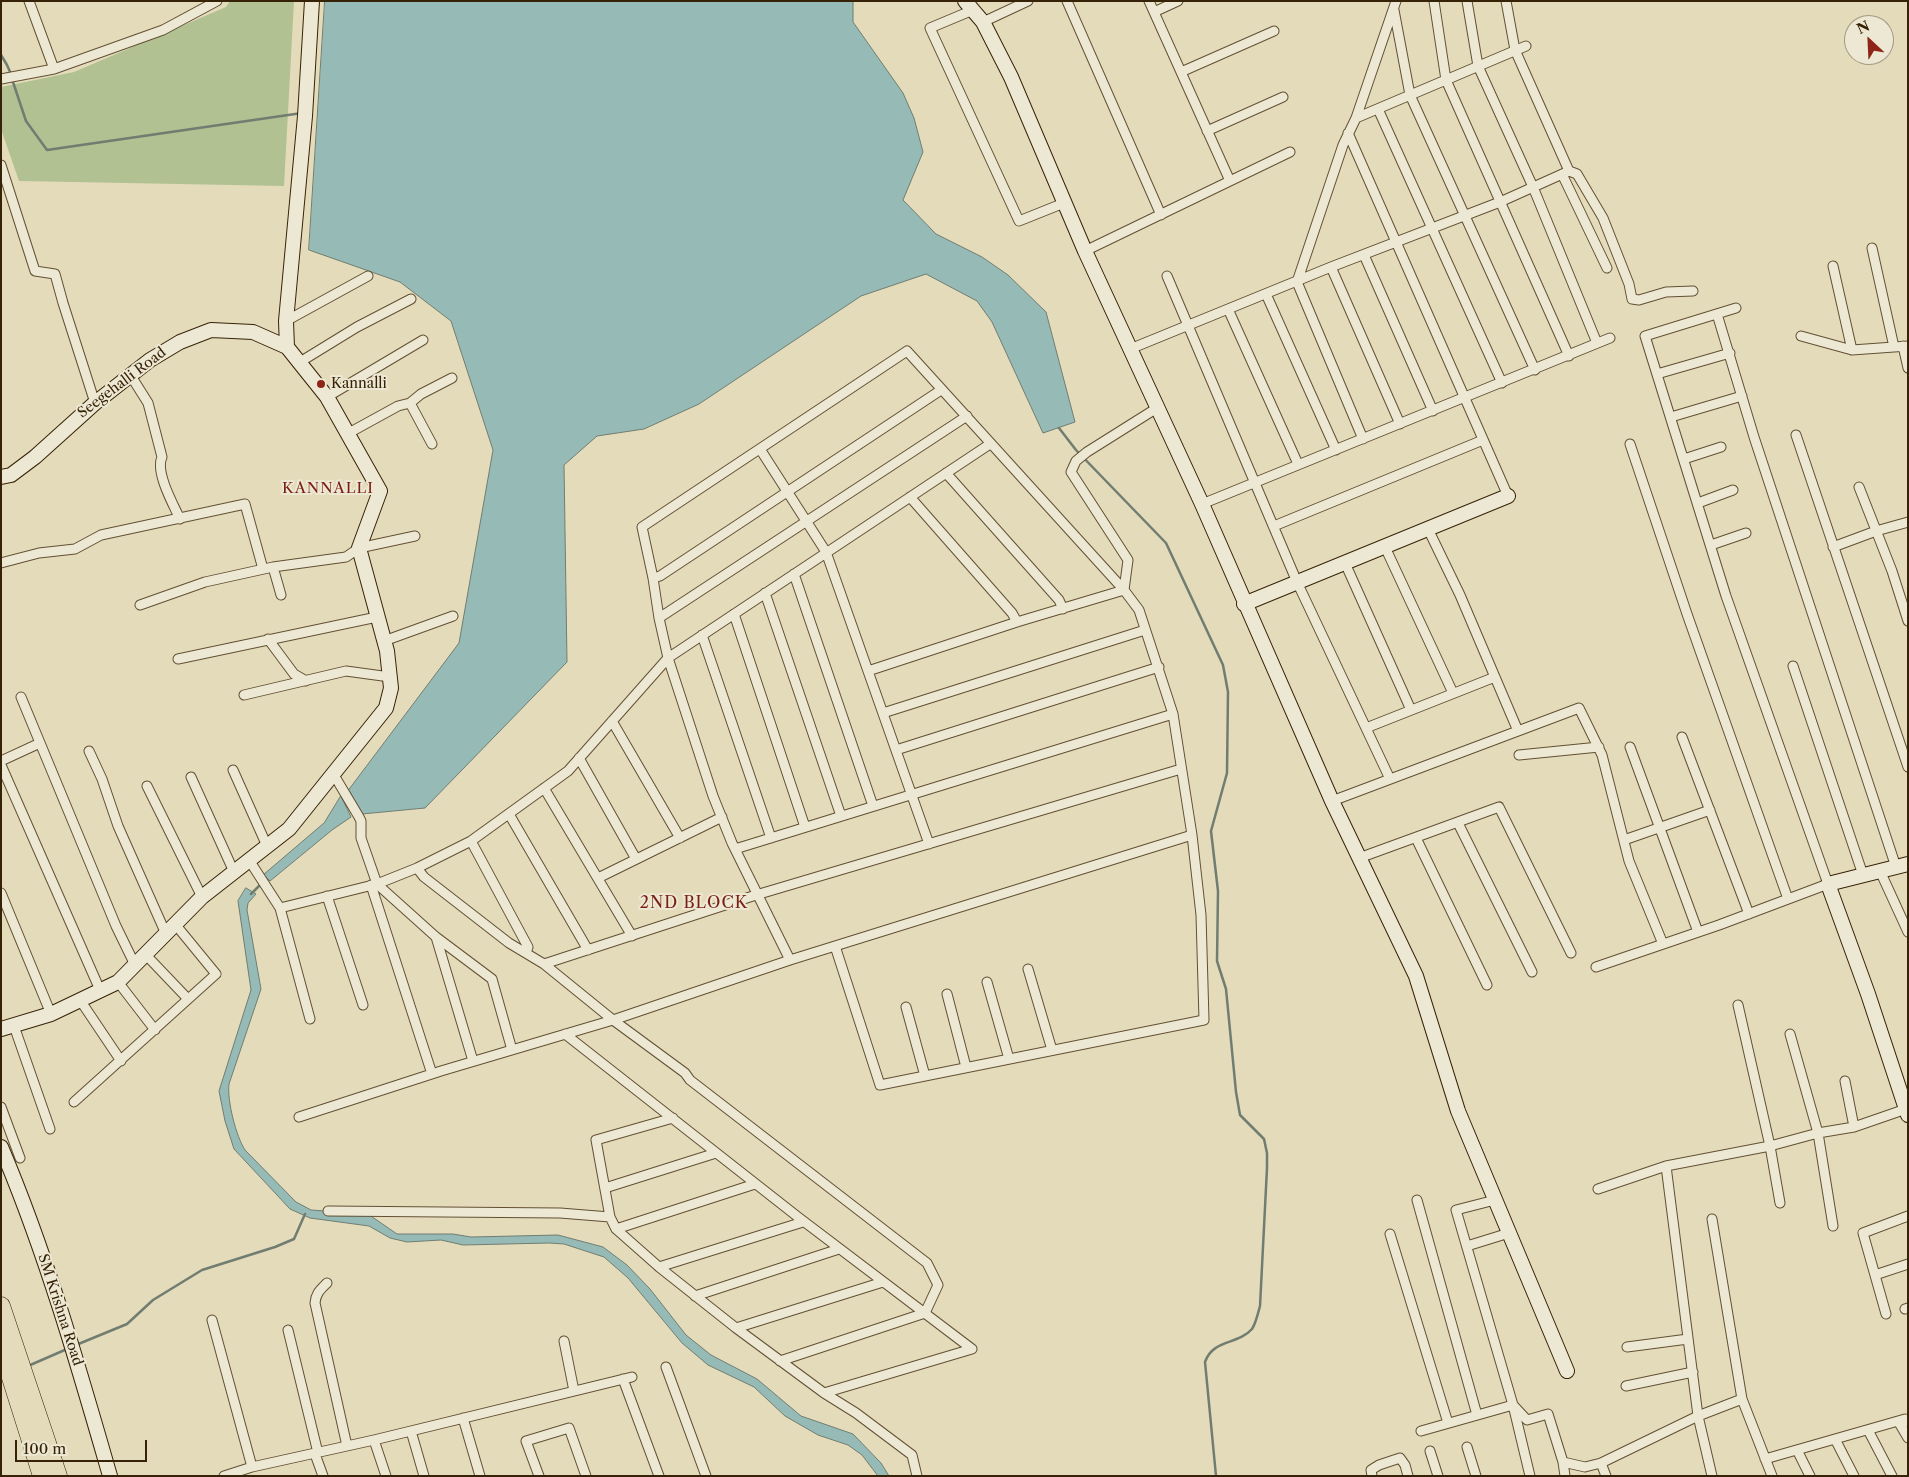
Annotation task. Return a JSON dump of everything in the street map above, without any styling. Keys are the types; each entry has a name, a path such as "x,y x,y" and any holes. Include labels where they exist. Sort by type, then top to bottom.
{"highway":[{"path":"1,1306 36,1433 42,1476"},
{"path":"1,1346 36,1433 58,1476"}],"street":[{"path":"29,1 54,69"},
{"path":"8,77 54,69 163,30 217,1"},
{"path":"50,1130 8,1028 51,1014 118,982 202,897 289,829 386,708 391,688 384,641 359,548 380,491 326,396 287,347 286,321 305,112 312,1"},
{"path":"983,22 1028,1"},
{"path":"1067,1 1161,215"},
{"path":"1149,1 1230,181"},
{"path":"1154,12 1178,1"},
{"path":"1434,1 1446,80 1569,356"},
{"path":"1467,1 1478,66 1533,187 1598,343"},
{"path":"1506,1 1515,50 1607,268"},
{"path":"1395,4 1410,95 1535,370"},
{"path":"1364,439 1297,282 1395,4"},
{"path":"1064,203 1018,221 930,28 969,6 983,22 1011,77 1085,251 1202,504 1244,604 1332,801 1416,976 1458,1111 1567,1372"},
{"path":"1181,72 1274,31"},
{"path":"1356,118 1526,46"},
{"path":"1207,131 1283,97"},
{"path":"1378,109 1502,383"},
{"path":"1244,604 1508,496 1348,133"},
{"path":"1085,251 1290,152"},
{"path":"1,165 35,271 55,274 96,403"},
{"path":"1130,349 1464,214 1500,202 1566,173 1577,174 1603,218 1629,284 1632,299 1638,300 1666,292 1693,291"},
{"path":"1872,248 1908,368"},
{"path":"1364,255 1433,411"},
{"path":"1833,266 1852,350"},
{"path":"1331,267 1400,424"},
{"path":"286,321 368,276"},
{"path":"1167,276 1297,582 1390,779"},
{"path":"1266,294 1336,450"},
{"path":"300,362 411,299"},
{"path":"1598,1189 1666,1166 1770,1146 1818,1133 1854,1127 1907,1112 1868,994 1732,613 1645,336 1736,308"},
{"path":"1228,309 1298,464"},
{"path":"1596,967 1749,914 1828,884 1902,865 1742,396 1717,314"},
{"name":"Seegehalli Road","path":"1,477 11,475 35,457 78,417 150,360 180,342 211,330 253,332 287,347"},
{"path":"1801,336 1852,350 1902,346"},
{"path":"1202,504 1610,338"},
{"path":"326,396 423,340"},
{"path":"790,960 756,896 722,817 668,658 642,527 906,351 1124,590 1139,610 1174,714 1192,834 1201,915 1204,1020 880,1085 835,946"},
{"path":"1657,374 1730,354"},
{"path":"131,376 148,403 162,457 159,466 165,486 180,519"},
{"path":"347,434 398,406 410,403 421,394 452,378"},
{"path":"653,578 660,576 941,390"},
{"path":"1671,417 1742,396"},
{"path":"410,403 432,444"},
{"path":"1124,590 1128,560 1071,472 1082,456 1157,408"},
{"path":"659,618 967,416"},
{"path":"1796,436 1908,767"},
{"path":"1274,526 1483,440"},
{"path":"280,908 374,884 418,868 471,841 568,771 668,658 990,444"},
{"path":"1630,444 1687,614 1788,899"},
{"path":"1684,459 1721,447"},
{"path":"760,449 826,552 929,844"},
{"path":"946,473 1059,600 1063,608"},
{"path":"1859,487 1892,572 1908,620"},
{"path":"1698,503 1733,490"},
{"path":"910,497 1012,613 1017,622"},
{"path":"1,563 39,553 75,549 101,535 245,504 263,569"},
{"path":"1833,547 1876,531 1908,522"},
{"path":"1428,529 1460,595 1518,731"},
{"path":"1711,545 1746,533"},
{"path":"140,604 206,582 263,569 346,557 359,548 415,536"},
{"path":"1384,547 1453,694"},
{"path":"1345,563 1411,710"},
{"path":"273,568 281,595"},
{"path":"794,574 873,806"},
{"path":"868,671 1017,622 1124,590"},
{"path":"765,593 841,816"},
{"path":"734,614 805,827"},
{"path":"384,641 453,616"},
{"path":"178,659 377,617"},
{"path":"883,713 1145,630"},
{"path":"702,635 771,838"},
{"path":"268,639 294,674 306,680"},
{"path":"1793,666 1863,875"},
{"path":"896,750 1159,667"},
{"path":"244,695 346,671 390,677"},
{"path":"1366,728 1495,677"},
{"path":"21,697 116,926 135,965"},
{"path":"1332,801 1579,708 1599,747 1629,861 1663,944"},
{"path":"735,849 1174,714"},
{"path":"612,721 680,838"},
{"path":"1682,737 1749,914"},
{"path":"1,761 40,743"},
{"path":"1519,755 1599,747"},
{"path":"1630,747 1698,932"},
{"path":"74,1102 122,1061 216,974 171,929 118,826 102,779 89,751"},
{"path":"579,758 636,860"},
{"path":"1,765 100,990"},
{"path":"544,964 756,896 1181,768"},
{"path":"233,770 267,846"},
{"path":"334,775 361,821 361,838 432,1074"},
{"path":"191,777 234,872"},
{"path":"146,786 202,897"},
{"path":"544,788 632,936"},
{"path":"1360,858 1499,808 1571,953"},
{"path":"1624,840 1710,810"},
{"path":"509,814 588,950"},
{"path":"598,878 722,817"},
{"path":"1458,823 1532,972"},
{"path":"299,1117 473,1061 613,1020 790,960 1192,834"},
{"path":"1416,838 1487,985"},
{"path":"471,841 528,947 526,953"},
{"path":"249,860 280,908 310,1019"},
{"path":"418,868 424,877 509,943 544,964 613,1020 685,1073 690,1080 927,1263 938,1285 925,1313 780,1361"},
{"path":"1880,871 1908,932"},
{"path":"374,884 436,937 492,979 512,1050"},
{"path":"1,894 51,1014"},
{"path":"327,896 363,1005"},
{"path":"436,937 473,1061"},
{"path":"146,954 188,999"},
{"path":"1028,969 1052,1050"},
{"path":"118,982 155,1030"},
{"path":"987,982 1009,1059"},
{"path":"948,994 966,1068"},
{"path":"80,1000 122,1061"},
{"path":"1738,1005 1770,1146 1780,1203"},
{"path":"906,1007 924,1076"},
{"path":"564,1034 804,1222 972,1349 824,1393"},
{"path":"1790,1034 1818,1133 1833,1226"},
{"path":"1845,1081 1854,1127"},
{"path":"1,1108 20,1158"},
{"path":"673,1118 596,1140 610,1217 616,1229 659,1267 736,1328 912,1455 917,1476"},
{"name":"SM Krishna Road","path":"1,1147 29,1214 79,1368 110,1476"},
{"path":"605,1188 716,1152"},
{"path":"1666,1166 1688,1339 1694,1372 1698,1416 1712,1476"},
{"path":"616,1229 755,1184"},
{"path":"1416,1200 1477,1415"},
{"path":"1495,1200 1456,1210 1513,1405 1530,1476"},
{"path":"328,1211 560,1214 610,1217"},
{"path":"1886,1314 1863,1233 1908,1216"},
{"path":"1712,1220 1742,1399 1772,1476"},
{"path":"659,1267 804,1222"},
{"path":"1390,1234 1448,1423"},
{"path":"1467,1246 1509,1234"},
{"path":"695,1296 840,1249"},
{"path":"1875,1275 1908,1264"},
{"path":"736,1328 883,1282"},
{"path":"327,1283 318,1291 315,1296 315,1303 348,1446"},
{"path":"212,1320 252,1467"},
{"path":"288,1330 323,1476"},
{"path":"1627,1347 1688,1339"},
{"path":"564,1341 574,1391"},
{"path":"666,1367 706,1476"},
{"path":"1626,1386 1694,1372"},
{"path":"224,1476 252,1467 374,1440 627,1378 659,1476"},
{"path":"1562,1462 1585,1467 1601,1463 1698,1416 1742,1399"},
{"path":"1421,1431 1513,1405"},
{"path":"1513,1405 1527,1420 1548,1414 1565,1476"},
{"path":"463,1418 480,1476"},
{"path":"1765,1458 1903,1422 1908,1438"},
{"path":"539,1476 526,1441 569,1428 586,1476"},
{"path":"1868,1430 1892,1476"},
{"path":"411,1431 424,1476"},
{"path":"1835,1439 1854,1476"},
{"path":"374,1440 386,1476"},
{"path":"1467,1447 1476,1476"},
{"path":"1797,1450 1810,1476"},
{"path":"1430,1451 1438,1476"},
{"path":"1372,1476 1371,1470 1379,1465 1400,1458 1405,1465 1408,1476"},
{"path":"1601,1463 1606,1476"}],"green space":[{"path":"230,1 294,1 284,186 19,181 1,129 1,87 74,72 226,7"}],"water":[{"path":"325,1 853,1 853,22 903,93 914,118 923,152 903,200 936,234 982,257 1008,275 1046,312 1075,422 1043,433 992,322 977,301 926,274 861,296 699,404 644,429 597,436 564,465 567,662 425,808 362,814 347,792 459,643 493,450 451,321 400,282 309,250"},
{"path":"341,796 351,817 332,830 270,881 263,875 324,823"},
{"path":"246,888 256,894 248,903 247,910 261,989 229,1084 231,1109 238,1136 245,1150 296,1202 311,1210 368,1214 397,1234 453,1234 471,1237 558,1235 603,1247 627,1265 650,1289 686,1335 711,1355 757,1379 801,1416 853,1434 881,1463 889,1476 878,1476 862,1455 848,1445 818,1435 785,1416 754,1387 708,1365 682,1343 628,1278 604,1257 564,1244 463,1245 441,1240 407,1242 390,1238 369,1226 310,1218 290,1209 234,1149 225,1121 219,1091 251,990 238,901"}],"waterway":[{"path":"1,55 11,74"},
{"path":"12,79 26,121 47,150 302,113"},
{"path":"1059,428 1076,450 1166,543 1223,665 1228,692 1227,773 1211,831 1218,891 1217,961 1226,989 1240,1115 1264,1139 1267,1153 1267,1168 1260,1306 1257,1318 1252,1329 1240,1338 1214,1349 1205,1362 1216,1476"},
{"path":"251,894 261,884"},
{"path":"76,1345 127,1324 153,1300 202,1270 275,1247 294,1239 305,1214"},
{"path":"28,1366 67,1349"}],"place":[{"name":"Kannalli","path":"321,384"}],"district":[{"name":"KANNALLI","path":"328,489"},
{"name":"2ND BLOCK","path":"694,903"}]}
